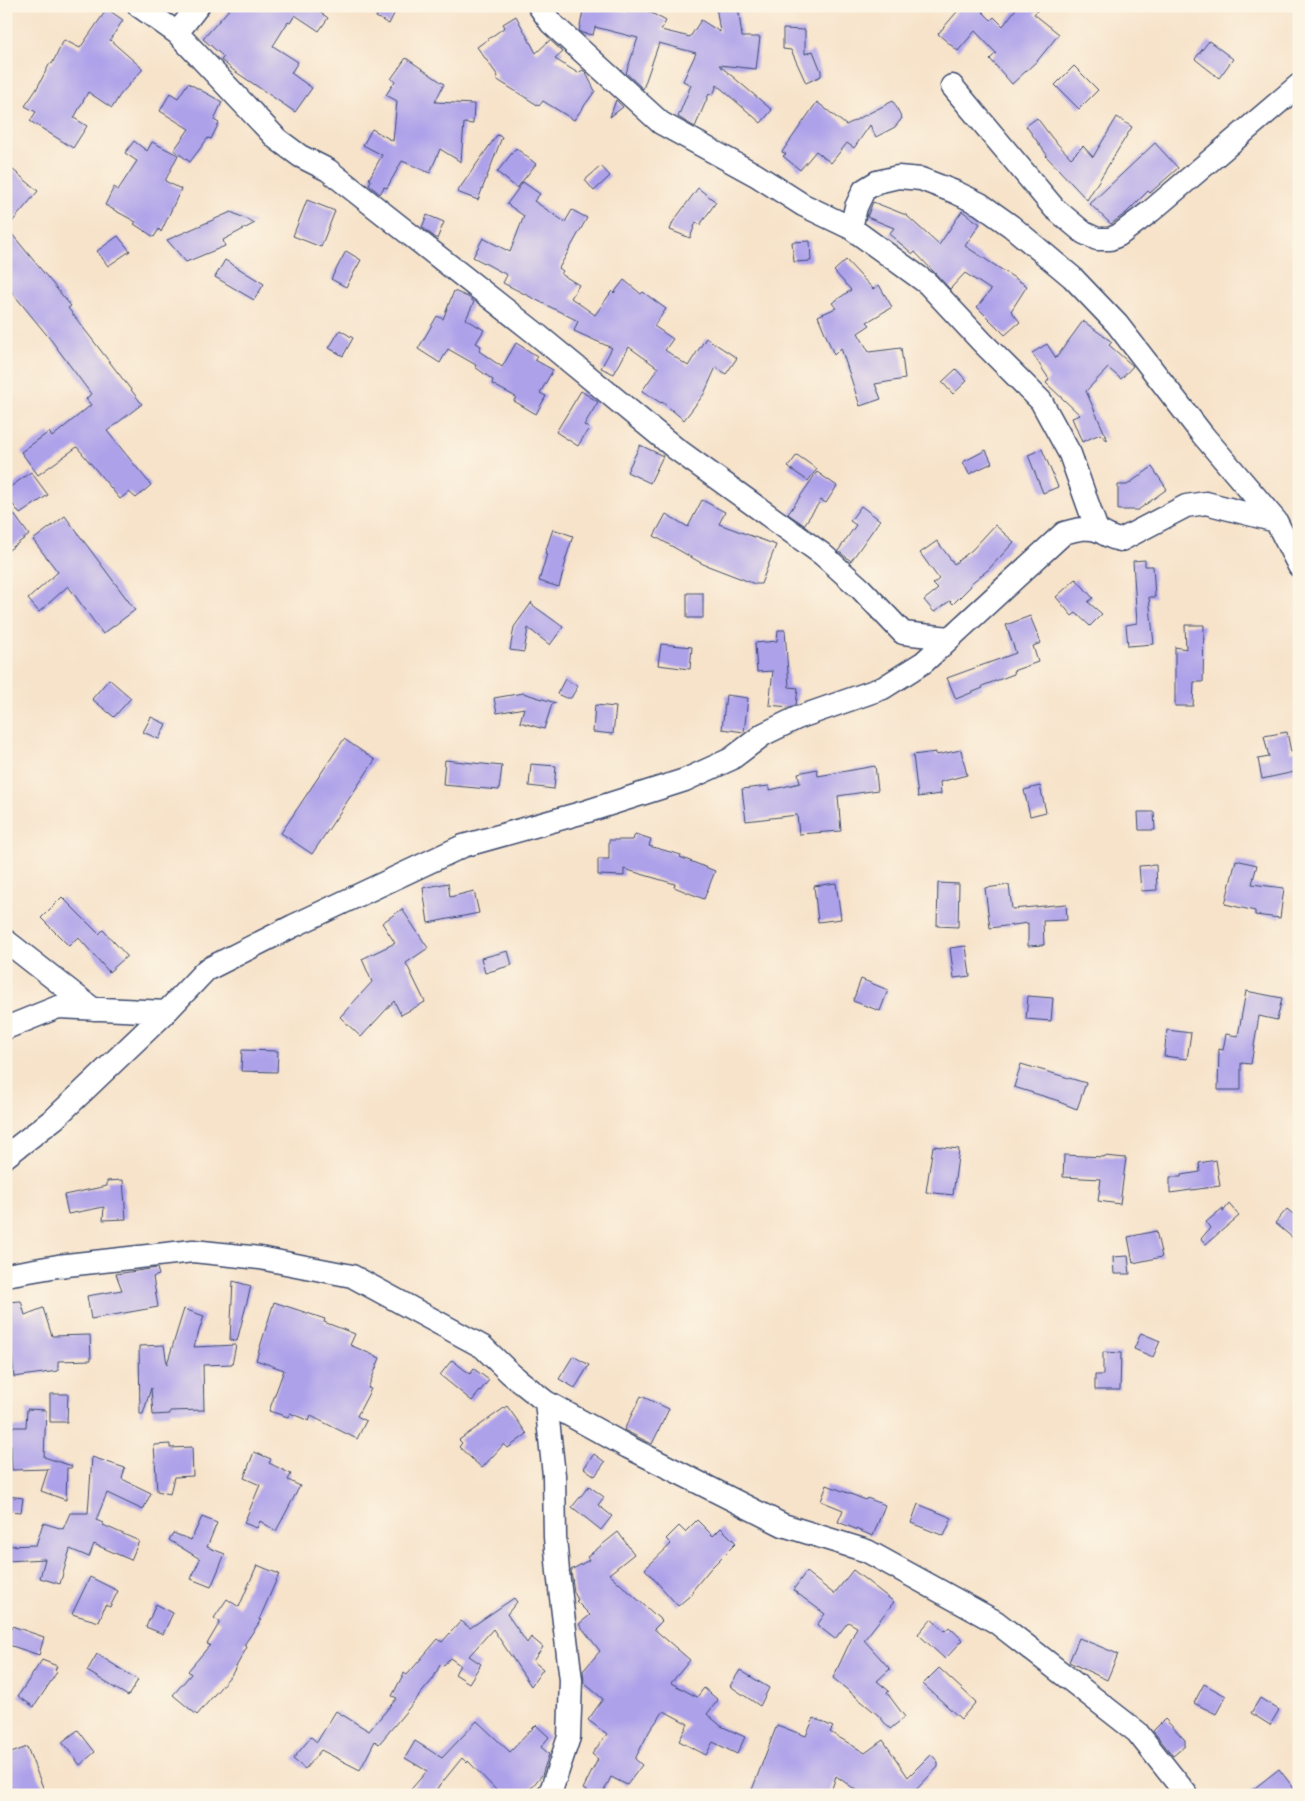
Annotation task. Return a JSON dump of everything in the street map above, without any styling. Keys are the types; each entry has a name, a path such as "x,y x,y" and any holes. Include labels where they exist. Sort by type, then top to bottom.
{"street":[{"path":"139,6 177,33 277,139 300,156 328,170 534,332 675,448 822,554 861,589 903,633 949,638"},
{"path":"177,33 198,6"},
{"path":"538,6 551,23 661,122 756,175 803,205 851,228 927,283 1041,401 1070,454 1097,530"},
{"path":"952,86 1054,208 1084,233 1097,238 1110,239 1119,235 1151,211 1299,85"},
{"path":"851,228 856,207 864,190 877,182 898,177 921,179 955,192 980,204 1011,226 1072,277 1117,324 1202,434 1276,521 1299,566"},
{"path":"6,1156 55,1118 166,1012 206,970 293,926 462,846 588,811 685,780 731,759 764,734 797,718 883,688 924,662 1064,533 1081,528 1097,530 1111,538 1121,540 1186,506 1206,503 1276,521"},
{"path":"6,941 93,1009"},
{"path":"6,1028 58,1007 166,1012"},
{"path":"6,1275 58,1266 193,1250 260,1258 352,1276 484,1347 511,1374 546,1402 628,1447 783,1525 867,1551 996,1622 1137,1732 1187,1795"},
{"path":"546,1402 554,1475 555,1537 558,1572 571,1680 569,1737 548,1795"}],"building":[{"path":"232,6 311,6 328,18 319,31 295,15 290,23 288,22 273,46 298,62 291,73 312,88 295,112 233,70 221,60 224,57 203,39"},
{"path":"382,6 398,6 389,24 376,17"},
{"path":"584,6 603,6 628,12 632,6 639,6 666,21 661,30 690,37 701,20 720,32 716,6 738,6 742,37 760,37 756,69 719,65 772,110 761,123 717,85 713,95 709,94 695,127 678,117 691,85 683,81 696,53 659,43 643,89 626,73 638,38 595,27 593,35 582,33 579,31"},
{"path":"962,6 977,6 991,20 994,17 1003,26 1018,6 1042,6 1034,14 1059,34 1038,60 1012,84 990,59 996,53 975,31 958,51 938,34"},
{"path":"107,9 123,20 110,40 143,69 120,95 112,108 88,92 74,118 87,126 73,148 30,121 36,112 25,106 50,63 52,64 64,40 80,48"},
{"path":"516,16 536,53 550,40 563,52 555,59 578,73 583,70 586,73 595,91 574,120 543,101 539,106 496,79 498,76 477,47 505,27 503,24"},
{"path":"783,29 805,30 805,54 813,51 821,71 821,76 806,83 791,50 783,49"},
{"path":"1209,41 1233,59 1219,78 1195,59"},
{"path":"406,58 444,84 435,102 474,104 473,124 464,123 461,162 440,149 430,173 402,161 387,188 384,187 380,194 369,185 371,180 369,179 382,155 363,145 372,129 393,141 397,101 386,95 395,81 391,79"},
{"path":"1074,66 1098,90 1079,109 1055,85"},
{"path":"188,83 222,102 214,120 219,123 211,139 208,138 190,162 174,150 189,129 160,111 170,93 178,98"},
{"path":"616,100 623,107 610,117"},
{"path":"893,101 902,118 895,127 876,137 870,125 854,148 847,143 831,163 816,151 800,170 783,156 786,154 782,152 817,102 846,125"},
{"path":"1117,117 1132,127 1087,200 1046,156 1026,126 1037,118 1052,138 1071,158 1083,146 1093,157"},
{"path":"497,135 502,137 478,200 457,192"},
{"path":"134,141 147,151 152,142 178,155 165,181 181,189 161,232 159,229 154,237 134,224 136,222 105,205 114,187 118,190 137,161 125,153"},
{"path":"1155,143 1178,168 1150,193 1148,191 1126,213 1111,224 1090,204"},
{"path":"516,148 536,164 517,188 497,172"},
{"path":"6,164 38,191 7,228 71,306 68,308 142,404 107,431 151,485 136,498 129,492 120,499 77,447 38,475 21,452 49,432 52,437 91,405 86,399 91,394 51,340 6,285"},
{"path":"601,166 610,176 594,191 585,180"},
{"path":"523,182 540,194 534,201 565,222 572,210 587,218 559,268 563,271 561,274 579,285 571,298 595,315 612,291 614,293 624,280 641,294 643,292 666,309 654,326 673,339 665,350 688,366 706,338 737,358 726,374 716,367 704,394 684,420 662,402 642,391 658,368 629,347 614,374 601,368 612,348 574,331 578,321 503,283 507,275 473,257 483,238 510,252 524,216 507,204"},
{"path":"698,188 716,202 700,225 696,222 690,238 670,230 673,222"},
{"path":"307,200 335,211 321,247 293,236"},
{"path":"873,202 906,215 939,245 962,211 980,224 965,246 1027,286 1011,311 1020,322 1005,335 977,307 991,290 965,273 950,289 915,252 913,254 889,234 894,228 867,217"},
{"path":"231,212 255,223 223,240 225,246 186,262 167,240"},
{"path":"427,215 444,222 437,239 422,227"},
{"path":"118,236 130,251 108,266 97,251"},
{"path":"810,241 811,261 794,262 792,242"},
{"path":"346,251 361,260 346,287 331,279"},
{"path":"225,260 264,284 254,300 215,277"},
{"path":"846,260 873,289 879,285 892,307 867,322 870,325 858,333 869,352 901,348 905,379 875,384 881,399 860,406 841,348 834,355 818,316 836,308 832,303 851,290 834,271"},
{"path":"454,291 474,302 466,319 484,330 476,343 481,346 479,351 502,367 516,343 537,356 535,360 553,370 540,393 546,396 536,414 514,401 516,397 492,384 493,380 475,367 476,365 448,349 440,363 418,349 437,316 443,319"},
{"path":"1083,321 1112,342 1109,345 1133,366 1121,379 1108,368 1086,391 1108,441 1100,434 1082,442 1072,418 1080,415 1046,383 1049,379 1032,353 1047,344 1056,358"},
{"path":"340,330 353,338 343,356 329,348"},
{"path":"956,369 967,381 953,394 942,382"},
{"path":"581,391 598,402 584,425 589,428 578,446 556,432"},
{"path":"640,445 663,456 650,483 627,472"},
{"path":"1042,449 1058,487 1043,493 1028,455"},
{"path":"986,450 992,463 969,474 963,462"},
{"path":"797,455 817,469 808,481 788,467"},
{"path":"1152,467 1167,489 1138,510 1118,510 1118,485 1127,485"},
{"path":"31,472 48,495 20,514 6,495 6,490"},
{"path":"817,472 837,486 826,503 821,500 804,525 788,514"},
{"path":"702,500 725,512 719,524 776,545 761,584 755,584 703,564 654,536 666,514 688,527"},
{"path":"6,503 29,535 6,552"},
{"path":"861,506 880,520 851,561 838,551 856,525 850,521"},
{"path":"65,516 135,610 103,634 68,586 39,612 28,599 58,572 33,540"},
{"path":"995,525 1014,542 988,570 970,584 971,586 953,604 950,601 934,612 924,600 938,589 933,584 939,579 920,553 937,541 954,564 972,550"},
{"path":"553,529 573,536 559,587 539,581"},
{"path":"1145,560 1145,566 1153,566 1155,597 1149,597 1154,644 1128,646 1126,625 1137,623 1133,561"},
{"path":"1076,579 1093,598 1088,602 1102,614 1090,626 1076,613 1072,616 1056,597"},
{"path":"687,593 703,593 703,618 687,618"},
{"path":"532,602 531,604 563,627 550,645 528,628 524,652 510,650 514,627"},
{"path":"1030,616 1041,643 1033,646 1038,662 1013,671 1014,674 982,686 983,688 956,699 947,678 1016,653 1006,625"},
{"path":"1185,625 1204,625 1203,682 1194,682 1193,706 1175,706 1175,647 1186,649"},
{"path":"778,630 785,630 789,687 798,688 796,705 789,707 769,705 773,671 757,672 755,643 777,641"},
{"path":"661,644 692,647 690,669 658,665"},
{"path":"109,679 131,698 114,717 92,699"},
{"path":"565,679 578,686 571,698 557,694"},
{"path":"523,693 556,703 552,704 544,729 520,722 524,708 497,713 494,698"},
{"path":"726,695 748,698 744,732 722,729"},
{"path":"595,705 616,707 613,734 593,732"},
{"path":"151,717 166,724 159,739 143,732"},
{"path":"1287,732 1291,752 1296,751 1299,771 1262,779 1258,759 1269,757 1264,736"},
{"path":"344,739 375,760 312,854 281,833"},
{"path":"961,750 967,775 940,782 941,794 918,797 913,755 936,752 936,755"},
{"path":"445,760 502,766 499,790 443,785"},
{"path":"531,764 556,766 554,789 529,786"},
{"path":"875,766 878,790 838,796 841,831 799,834 797,815 746,821 742,789 769,786 770,790 800,783 798,773 817,769 818,776"},
{"path":"1040,786 1046,812 1030,816 1024,790"},
{"path":"1138,812 1154,812 1155,830 1139,830"},
{"path":"635,834 651,839 649,846 681,855 680,857 715,871 704,899 674,887 675,884 624,869 624,876 598,875 598,859 609,859 609,840 633,840"},
{"path":"1236,860 1257,865 1252,884 1284,888 1280,918 1255,915 1255,911 1225,904"},
{"path":"1156,865 1157,890 1141,891 1139,866"},
{"path":"448,883 450,897 474,891 479,913 428,923 423,888"},
{"path":"836,883 841,919 818,922 814,886"},
{"path":"938,883 959,884 958,927 937,926"},
{"path":"1009,885 1012,909 1066,904 1067,920 1043,921 1044,945 1028,946 1028,923 990,928 985,888"},
{"path":"62,897 99,934 103,930 127,956 109,972 78,937 69,946 41,918"},
{"path":"402,909 428,948 406,963 425,1002 401,1015 394,1001 361,1037 340,1017 372,982 362,959 395,943 382,923"},
{"path":"966,946 970,976 954,978 950,948"},
{"path":"508,951 512,965 485,973 481,958"},
{"path":"861,979 888,990 880,1011 853,1001"},
{"path":"1246,991 1282,998 1277,1020 1259,1016 1251,1064 1241,1063 1241,1090 1218,1090 1219,1049 1223,1050 1226,1034 1238,1036"},
{"path":"1028,996 1053,998 1051,1021 1026,1019"},
{"path":"1167,1030 1191,1033 1187,1059 1164,1056"},
{"path":"242,1050 278,1051 277,1072 241,1071"},
{"path":"1021,1064 1086,1083 1077,1109 1059,1101 1014,1087"},
{"path":"933,1146 959,1149 953,1195 926,1192"},
{"path":"1064,1155 1126,1158 1120,1204 1098,1201 1101,1179 1063,1177"},
{"path":"1216,1160 1220,1186 1170,1193 1170,1177 1181,1177 1181,1175 1200,1172 1199,1163"},
{"path":"123,1180 126,1219 103,1220 104,1207 68,1214 64,1195 107,1186 107,1181"},
{"path":"1229,1204 1239,1216 1206,1244 1201,1239 1210,1228 1206,1222 1223,1208 1223,1212"},
{"path":"1287,1209 1299,1219 1299,1243 1275,1223"},
{"path":"1156,1231 1162,1257 1133,1263 1128,1237"},
{"path":"1128,1256 1130,1274 1114,1274 1113,1257"},
{"path":"157,1268 159,1275 153,1277 158,1307 91,1319 87,1296 122,1290 116,1274"},
{"path":"233,1281 251,1286 237,1341 230,1340"},
{"path":"21,1301 25,1315 43,1308 52,1336 90,1335 91,1360 58,1361 58,1371 14,1377 9,1321 6,1321 6,1302"},
{"path":"274,1302 325,1319 324,1322 355,1334 350,1345 380,1358 368,1388 371,1389 357,1416 366,1421 357,1439 311,1416 309,1421 290,1413 288,1417 269,1411 284,1370 256,1360"},
{"path":"184,1309 204,1316 194,1347 236,1345 232,1364 203,1365 204,1410 170,1411 170,1414 153,1415 151,1388 143,1414 140,1414 139,1346 164,1345 167,1364"},
{"path":"1141,1333 1160,1341 1153,1357 1134,1349"},
{"path":"1103,1352 1121,1353 1120,1390 1095,1390 1095,1375 1103,1375"},
{"path":"573,1356 589,1365 575,1388 559,1379"},
{"path":"452,1360 470,1374 474,1369 489,1380 472,1401 440,1375"},
{"path":"50,1394 68,1394 67,1422 50,1422"},
{"path":"641,1396 669,1409 652,1444 624,1430"},
{"path":"507,1406 527,1434 508,1448 504,1444 482,1468 459,1447 462,1443 459,1440"},
{"path":"27,1409 46,1410 44,1457 72,1466 67,1468 66,1500 41,1491 48,1469 12,1470 11,1445 6,1445 6,1427 26,1427"},
{"path":"170,1444 170,1448 192,1447 193,1476 174,1477 170,1494 157,1491 154,1445"},
{"path":"254,1452 271,1459 269,1463 291,1474 288,1480 300,1486 276,1531 260,1521 257,1528 244,1523 260,1485 244,1478"},
{"path":"594,1454 605,1462 595,1476 584,1468"},
{"path":"92,1457 125,1468 122,1479 151,1493 143,1510 107,1493 96,1520 139,1541 131,1560 94,1544 89,1557 70,1549 60,1584 40,1578 45,1559 6,1561 6,1546 36,1545 43,1523 63,1529 70,1513 88,1513"},
{"path":"827,1485 885,1505 873,1536 838,1522 843,1510 821,1501"},
{"path":"589,1486 604,1497 598,1505 612,1516 601,1530 572,1507"},
{"path":"8,1496 23,1498 21,1512 7,1511"},
{"path":"918,1504 952,1518 944,1536 911,1523"},
{"path":"202,1517 217,1523 207,1547 225,1554 211,1587 191,1579 200,1559 169,1540 173,1533 191,1540"},
{"path":"697,1520 713,1536 721,1528 736,1543 710,1569 692,1591 693,1593 678,1606 645,1569 671,1544 666,1539 679,1526 685,1532"},
{"path":"618,1532 634,1554 609,1574 662,1621 654,1629 690,1660 671,1683 697,1697 704,1688 718,1700 707,1714 721,1726 745,1737 737,1754 713,1742 706,1755 679,1741 688,1724 664,1711 650,1730 635,1759 642,1765 627,1785 611,1777 602,1795 595,1795 583,1789 598,1759 592,1754 607,1734 588,1720 603,1699 584,1683 583,1671 600,1651 579,1624 590,1615 576,1601 578,1600 574,1592 571,1570 589,1560 587,1557"},
{"path":"257,1565 279,1574 259,1620 261,1620 244,1645 247,1647 232,1674 197,1715 173,1695 191,1674 188,1671 210,1645 207,1644 220,1622 214,1618 227,1599 239,1607"},
{"path":"853,1570 894,1602 864,1640 890,1669 877,1681 889,1691 887,1693 905,1717 890,1729 878,1715 833,1678 857,1627 848,1622 835,1639 817,1625 825,1614 793,1590 806,1572 834,1594"},
{"path":"90,1577 118,1591 110,1607 105,1605 99,1622 72,1614"},
{"path":"514,1598 517,1602 507,1614 527,1643 531,1637 543,1647 533,1661 543,1669 531,1686 493,1629 469,1656 481,1664 469,1683 455,1674 460,1665 450,1658 443,1666 440,1665 433,1679 379,1744 375,1741 360,1770 321,1750 305,1769 293,1759 311,1737 317,1742 336,1711 369,1731 397,1698 392,1696 404,1673 407,1675 438,1639 442,1642 461,1621 470,1628"},
{"path":"156,1604 173,1613 163,1634 146,1627"},
{"path":"931,1619 945,1631 949,1627 963,1640 945,1659 918,1634"},
{"path":"12,1626 44,1637 39,1655 6,1644"},
{"path":"1079,1638 1118,1654 1107,1680 1069,1662"},
{"path":"97,1654 138,1680 128,1696 87,1671"},
{"path":"42,1660 57,1666 55,1670 57,1672 34,1707 18,1696"},
{"path":"939,1668 976,1702 961,1719 923,1684"},
{"path":"740,1670 769,1688 760,1706 730,1686"},
{"path":"1204,1684 1226,1696 1216,1714 1194,1703"},
{"path":"1260,1698 1279,1710 1270,1725 1251,1713"},
{"path":"814,1718 833,1727 830,1732 865,1753 883,1740 908,1777 931,1754 938,1762 938,1767 911,1795 863,1795 836,1776 830,1795 750,1795 777,1725 806,1736"},
{"path":"1165,1719 1185,1740 1185,1746 1173,1756 1153,1731"},
{"path":"477,1721 510,1752 536,1725 549,1737 541,1747 549,1754 542,1775 525,1795 501,1795 468,1761 467,1763 462,1758 432,1795 406,1795 427,1771 405,1758 415,1741 442,1758"},
{"path":"78,1730 95,1752 80,1765 62,1742"},
{"path":"27,1747 46,1795 15,1795 6,1781 6,1755"},
{"path":"1279,1769 1299,1795 1246,1795"}]}
